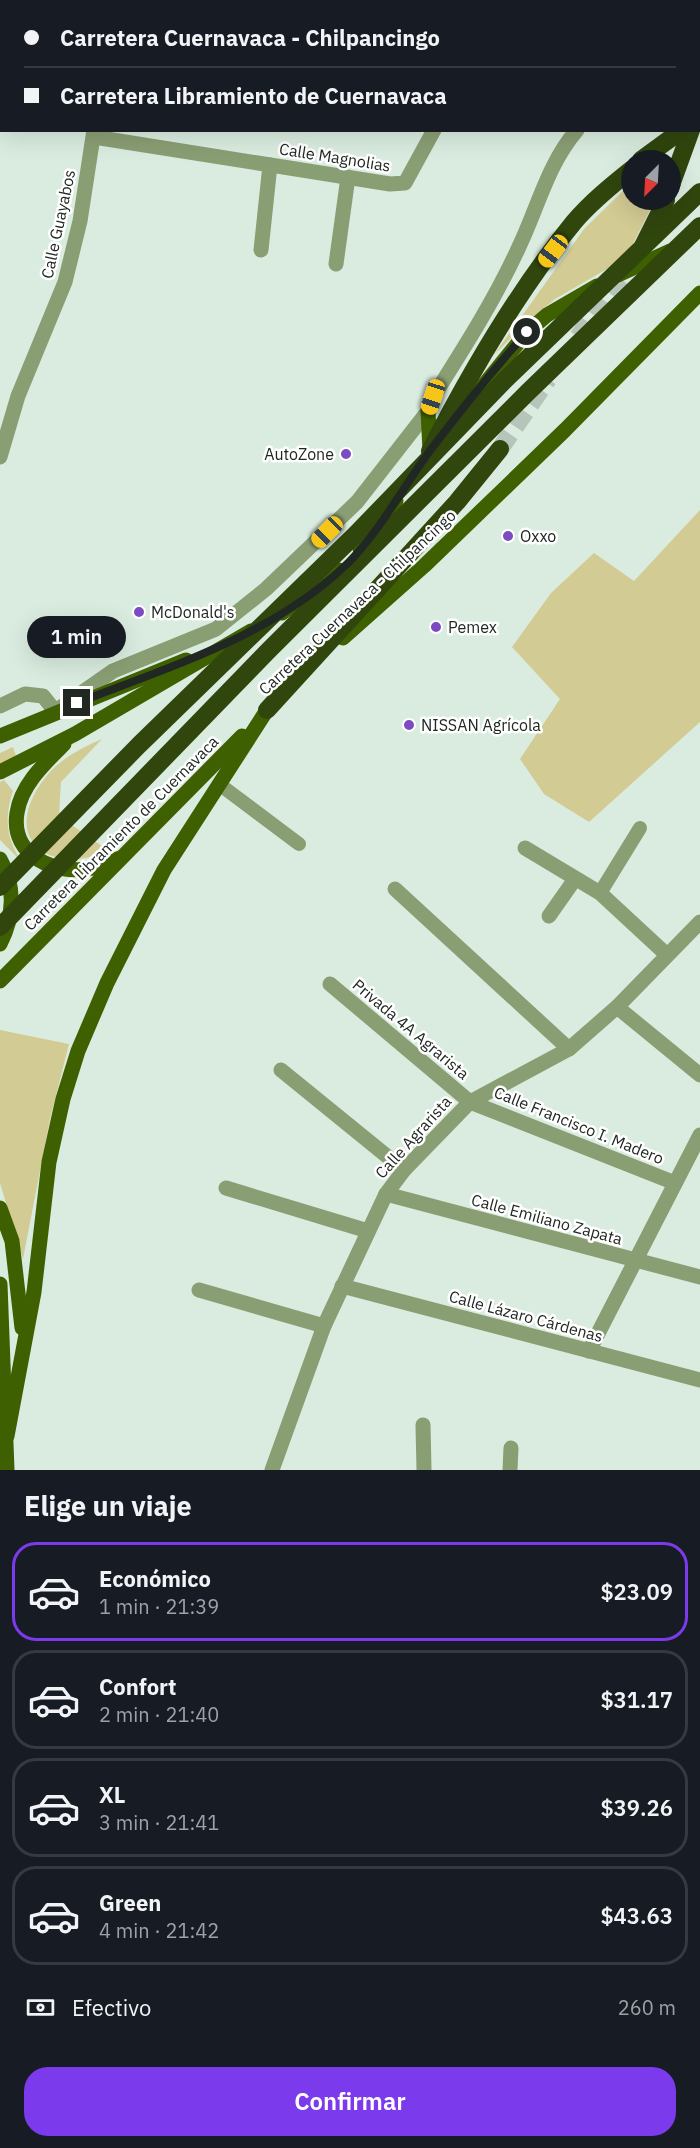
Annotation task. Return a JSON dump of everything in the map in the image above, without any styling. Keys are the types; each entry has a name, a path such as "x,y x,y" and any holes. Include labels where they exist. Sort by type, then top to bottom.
{"highway":[{"path":"656,150 683,132"},
{"path":"679,150 684,132"},
{"path":"430,451 475,369 542,266 575,221 621,179"},
{"path":"661,210 637,257 700,193"},
{"path":"0,887 139,744 356,534 505,380 700,193"},
{"path":"0,927 269,650 528,392 700,226"},
{"path":"267,710 456,502 500,449"}],"main road":[{"path":"0,772 75,734 292,607 348,562 382,521 430,451 507,355 547,315 610,279 700,236"},
{"name":"Carretera Cuernavaca - Chilpancingo","path":"7,1436 34,1292 49,1162 63,1099 78,1052 112,972 164,870 267,710 524,470 698,299"},
{"path":"428,411 430,451"},
{"path":"0,736 55,711 226,645"},
{"name":"Carretera Libramiento de Cuernavaca","path":"0,981 128,854 267,710"},
{"path":"75,734 38,771 24,791 17,813 18,833 25,849 38,860 54,868 72,870 94,868 128,854"},
{"path":"0,859 9,881 12,905 0,944"},
{"path":"0,1208 12,1241 23,1343"},
{"path":"0,1284 1,1365 7,1436 7,1470"}],"street":[{"name":"Calle Magnolias","path":"94,134 390,184 405,183 433,132"},
{"path":"0,706 25,694 43,696 55,711 113,671 216,629 266,589 357,502 428,411 433,397 489,308 519,247 552,165 575,132"},
{"name":"Calle Guayabos","path":"0,457 18,396 65,282 80,221 94,134"},
{"path":"261,250 270,165"},
{"path":"336,264 348,177"},
{"path":"219,784 300,844"},
{"path":"600,894 640,828"},
{"path":"525,848 600,894 667,955"},
{"path":"549,916 574,879"},
{"path":"395,890 569,1049"},
{"name":"Calle Agrarista","path":"272,1470 324,1326 386,1194 404,1170 470,1102 569,1049 617,1007 700,922"},
{"name":"Privada 4A Agrarista","path":"330,984 470,1102"},
{"path":"617,1007 700,1075"},
{"path":"281,1070 404,1170"},
{"name":"Calle Francisco I. Madero","path":"470,1102 675,1183"},
{"path":"589,1351 675,1183 698,1145"},
{"path":"226,1188 368,1231"},
{"name":"Calle Emiliano Zapata","path":"386,1194 635,1262 700,1277"},
{"name":"Calle Lázaro Cárdenas","path":"342,1286 700,1380"},
{"path":"199,1290 324,1326"},
{"path":"423,1425 424,1470"},
{"path":"510,1470 512,1448"}],"shaded area":[{"path":"621,193 621,210 650,210 626,258 555,299 529,320 494,355 584,229"},
{"path":"700,510 700,722 589,822 544,794 520,759 560,699 512,647 551,593 594,553 634,581"},
{"path":"102,739 61,782 59,816 109,851 88,858 68,859 51,856 38,848 29,836 27,821 30,803 42,782 54,768 77,751"},
{"path":"13,747 16,756 0,764 0,753"},
{"path":"4,780 13,791 8,810 10,837 23,863 0,840 0,782"},
{"path":"0,1030 69,1044 50,1119 23,1259 0,1183"}],"tunnel":[{"path":"578,337 629,267"},
{"path":"500,449 548,379"}],"place":[{"name":"AutoZone","path":"346,454"},
{"name":"Oxxo","path":"508,536"},
{"name":"McDonald's","path":"139,612"},
{"name":"Pemex","path":"436,627"},
{"name":"NISSAN Agrícola","path":"409,725"}],"route":[{"path":"77,703 226,645 292,607 317,588 348,562 369,539 430,451 527,332"}]}
